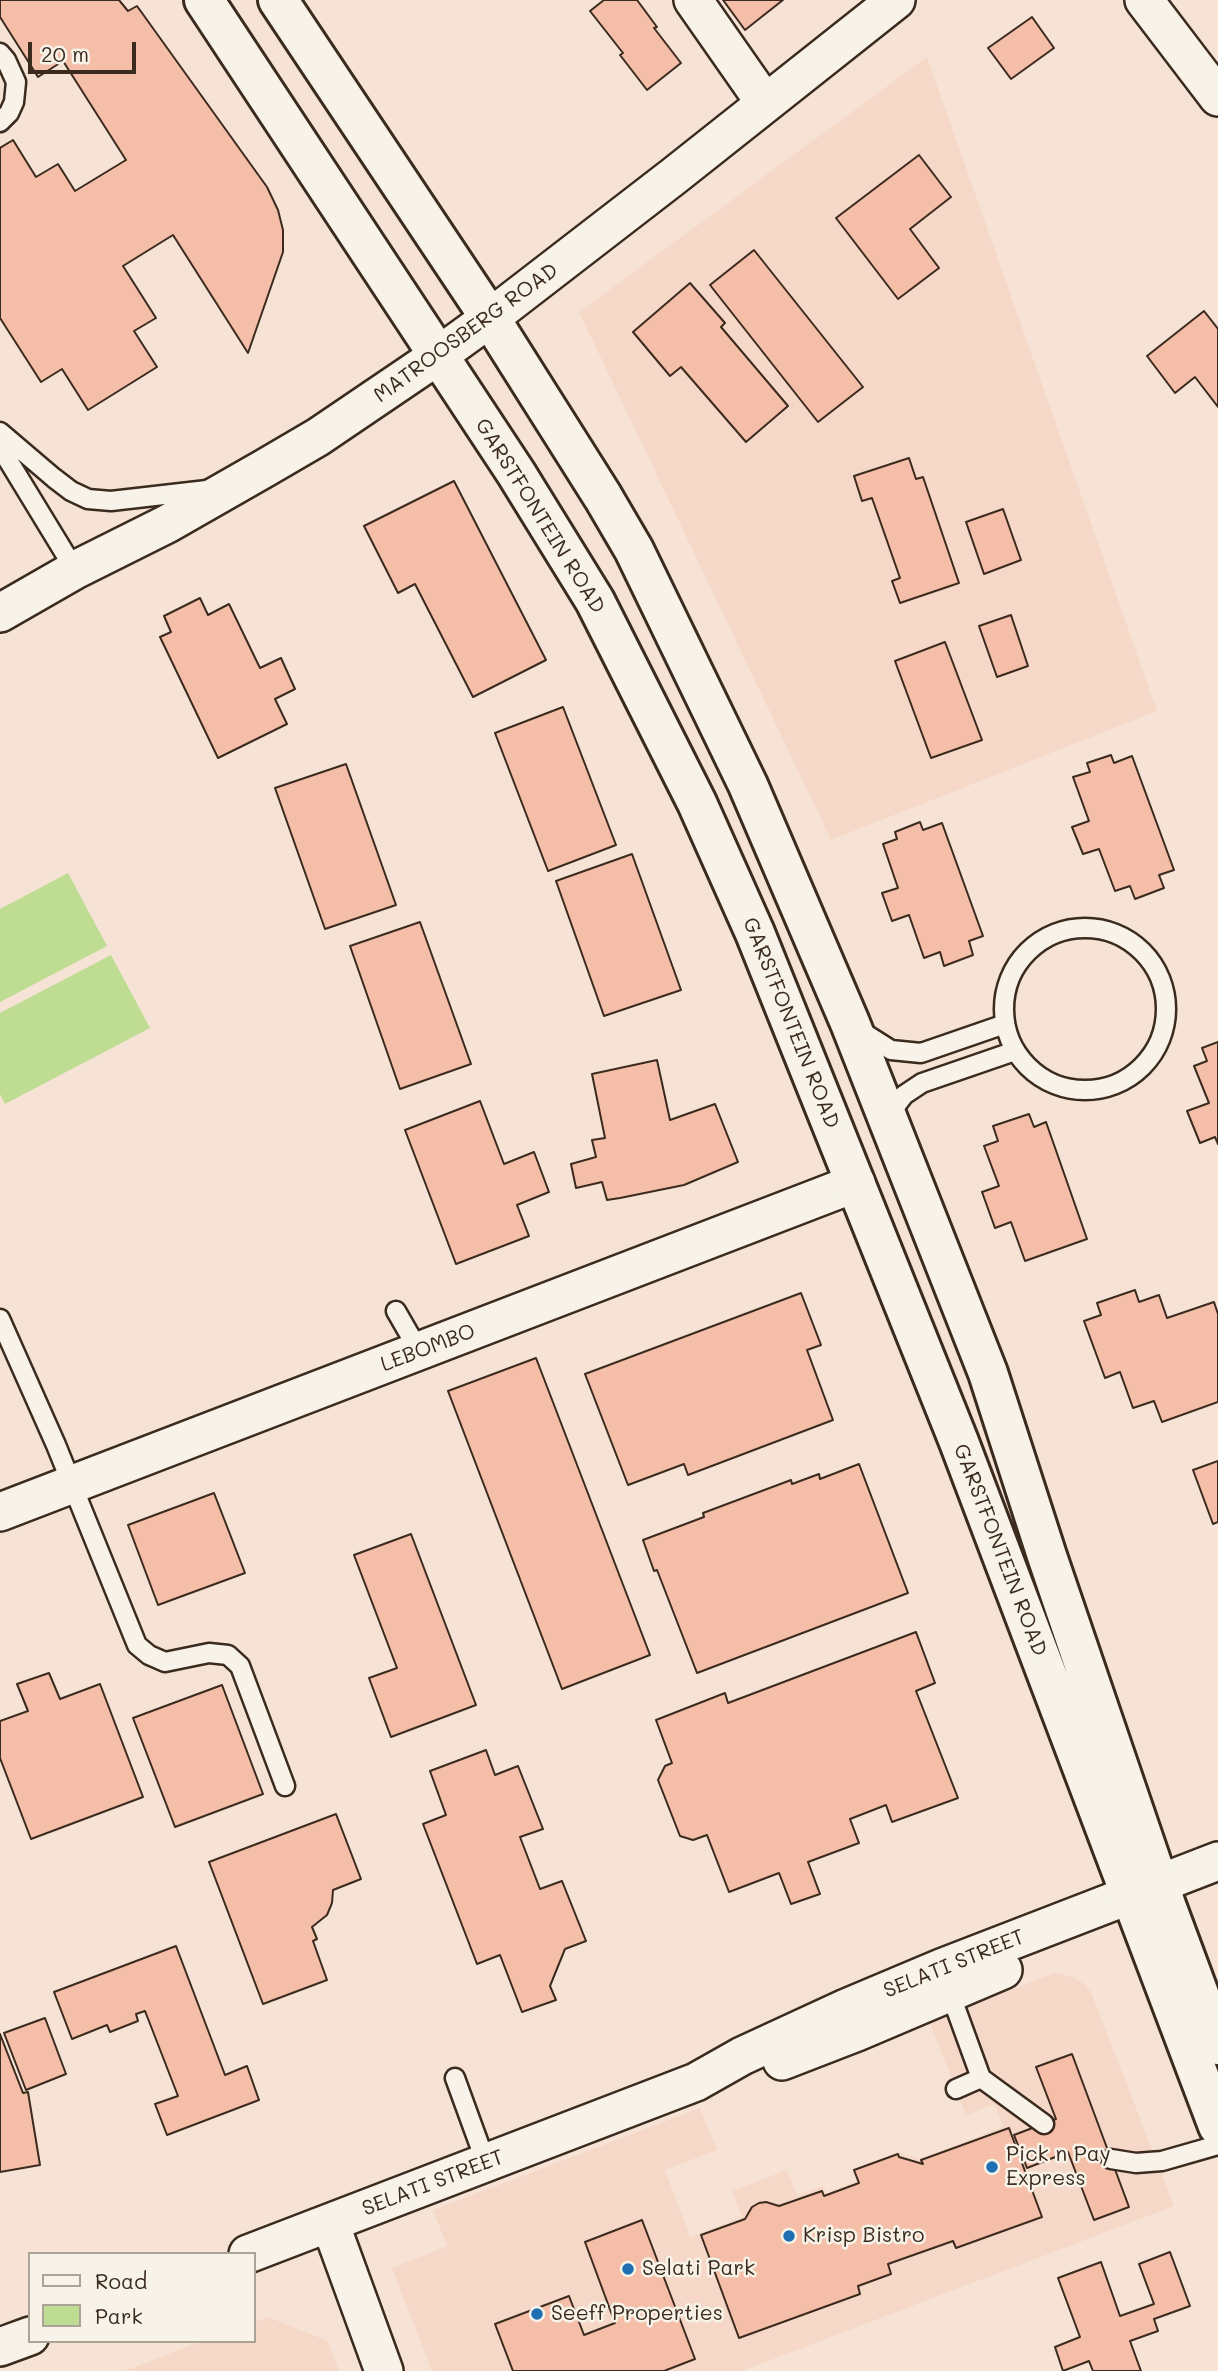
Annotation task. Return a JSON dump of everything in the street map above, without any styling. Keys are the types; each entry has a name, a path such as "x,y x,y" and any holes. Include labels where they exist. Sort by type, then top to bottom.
{"main road":[{"name":"GARSTFONTEIN ROAD","path":"204,0 516,473 595,601 697,803 755,933 959,1442 1148,1900 1218,2045"},
{"name":"GARSTFONTEIN ROAD","path":"278,0 491,318 634,550 748,785 850,1023 988,1373 1047,1556 1148,1900 1218,2126"}],"street":[{"path":"693,0 765,103"},
{"name":"MATROOSBERG ROAD","path":"0,613 75,570 167,524 318,437 439,355 491,318 896,0"},
{"path":"1144,0 1218,97"},
{"name":"LEBOMBO","path":"0,1512 856,1183"},
{"name":"SELATI STREET","path":"253,2252 696,2082 789,2033 946,1980 1148,1900 1218,1861"},
{"name":"SELATI STREET","path":"1148,1900 1218,1887"},
{"path":"330,2223 384,2371"},
{"path":"0,2347 28,2337"}],"lane":[{"path":"0,53 16,82 13,102 0,122"},
{"path":"0,432 54,478 88,499 111,501 231,488"},
{"path":"0,447 75,570"},
{"path":"1086,928 1110,931 1131,942 1149,959 1161,979 1166,1003 1164,1027 1156,1049 1140,1068 1121,1082 1098,1089 1074,1089 1051,1083 1031,1069 1015,1051 1005,1024 1004,1000 1010,977 1023,956 1040,940 1062,930 1086,928"},
{"path":"850,1023 891,1050 920,1054 1005,1024"},
{"path":"888,1117 904,1095 922,1083 1015,1051"},
{"path":"396,1311 419,1351"},
{"path":"0,1319 137,1645 149,1655 165,1662 209,1653 228,1655 240,1666 285,1786"},
{"path":"946,1980 981,2078 1044,2124"},
{"path":"455,2078 485,2163"},
{"path":"956,2089 981,2078"},
{"path":"1111,2159 1136,2163 1162,2161 1218,2145"}],"shaded area":[{"path":"927,57 1157,711 831,840 579,312"},
{"path":"1055,1973 1073,1977 1091,1992 1174,2206 742,2371 432,2371 392,2268 447,2246 433,2210 700,2108 717,2150 665,2170 690,2237 742,2217 732,2191 787,2170 797,2195 823,2186 826,2193 856,2181 852,2170 898,2152 920,2159 1003,2127 995,2104 966,2115 929,2021"},
{"path":"268,2317 328,2341 339,2371 124,2371 197,2343 256,2343 256,2321"}],"green space":[{"path":"68,873 107,946 0,1002 0,909"},
{"path":"111,955 150,1028 5,1104 0,1094 0,1013"}],"building":[{"path":"0,0 119,0 128,11 137,6 267,187 278,210 283,230 283,252 248,353 173,235 123,266 156,318 134,331 157,367 88,410 62,369 41,382 0,318 0,148 13,140 36,177 58,164 75,191 126,160 63,61 38,77 0,17"},
{"path":"604,0 637,0 681,63 647,90 620,55 623,53 590,11"},
{"path":"723,0 783,0 745,30"},
{"path":"1032,17 1054,48 1011,79 988,48"},
{"path":"919,155 951,197 910,229 939,268 898,299 836,218"},
{"path":"754,250 863,387 818,422 710,285"},
{"path":"690,283 725,323 721,327 788,406 746,442 681,367 670,376 633,332"},
{"path":"1204,311 1218,329 1218,407 1195,377 1175,393 1147,356"},
{"path":"909,458 916,479 923,477 959,583 900,603 892,581 900,578 872,498 862,501 854,476"},
{"path":"454,481 546,660 473,697 415,584 398,593 364,526"},
{"path":"1003,509 1021,560 984,574 966,522"},
{"path":"200,598 208,615 229,604 260,668 281,658 295,689 275,699 287,724 218,758 160,637 171,632 164,616"},
{"path":"1011,615 1028,666 997,677 979,626"},
{"path":"945,642 982,740 931,758 895,661"},
{"path":"563,707 616,845 548,871 495,733"},
{"path":"1111,755 1114,763 1132,756 1174,870 1159,875 1164,888 1135,899 1130,886 1115,891 1099,849 1083,854 1072,827 1089,821 1073,777 1090,772 1087,763"},
{"path":"346,764 396,905 325,929 275,788"},
{"path":"920,822 923,830 942,823 983,936 969,941 973,955 944,966 940,952 924,958 909,915 892,921 882,893 898,888 883,844 897,839 895,832"},
{"path":"632,854 681,990 604,1016 556,881"},
{"path":"420,922 471,1064 400,1089 350,946"},
{"path":"1218,1042 1218,1144 1215,1137 1200,1143 1187,1111 1209,1103 1194,1066 1207,1061 1202,1048"},
{"path":"657,1060 670,1120 715,1104 738,1162 684,1185 620,1198 607,1200 602,1182 576,1188 571,1164 596,1157 592,1140 605,1138 592,1074"},
{"path":"480,1101 504,1164 534,1152 549,1192 517,1205 529,1236 456,1264 405,1130"},
{"path":"1029,1114 1034,1127 1046,1122 1087,1239 1025,1261 1011,1222 995,1228 982,1192 999,1186 984,1146 998,1141 993,1126"},
{"path":"1135,1290 1139,1302 1159,1295 1167,1318 1214,1302 1218,1314 1218,1402 1162,1422 1154,1401 1133,1408 1120,1372 1105,1378 1084,1321 1101,1315 1097,1303"},
{"path":"801,1293 821,1345 807,1350 833,1420 688,1475 684,1464 628,1485 585,1374"},
{"path":"536,1358 650,1655 562,1689 448,1391"},
{"path":"1218,1461 1218,1522 1213,1524 1193,1470"},
{"path":"859,1464 908,1593 697,1673 643,1540 704,1517 703,1513 791,1480 792,1484 819,1474 820,1479"},
{"path":"214,1493 245,1573 158,1605 128,1525"},
{"path":"411,1534 476,1705 391,1737 369,1678 397,1668 354,1555"},
{"path":"916,1632 935,1683 916,1691 958,1798 892,1822 886,1805 850,1819 859,1843 808,1862 820,1894 791,1904 779,1873 729,1892 707,1835 693,1840 680,1836 658,1780 665,1766 672,1763 656,1720 725,1693 728,1703"},
{"path":"49,1673 60,1699 100,1684 143,1797 31,1839 0,1758 0,1721 28,1711 17,1684"},
{"path":"222,1685 263,1794 175,1827 133,1718"},
{"path":"486,1750 495,1775 518,1766 543,1829 520,1837 540,1889 562,1881 586,1941 565,1949 550,1986 556,2000 522,2012 500,1955 477,1964 423,1824 446,1815 430,1771"},
{"path":"336,1814 361,1879 333,1890 327,1915 312,1927 317,1939 313,1941 327,1980 263,2004 209,1862"},
{"path":"176,1946 225,2075 247,2066 259,2100 167,2135 155,2104 178,2096 145,2011 136,2014 138,2021 110,2032 107,2025 72,2039 54,1992"},
{"path":"45,2018 66,2074 26,2090 4,2033"},
{"path":"0,2034 23,2093 28,2092 40,2165 0,2172"},
{"path":"1072,2054 1129,2207 1094,2220 1068,2152 1027,2168 1014,2135 1056,2119 1036,2067"},
{"path":"1009,2128 1042,2217 956,2248 953,2241 888,2264 891,2274 858,2286 860,2294 739,2338 701,2235 745,2219 752,2207 759,2203 779,2206 822,2191 824,2196 859,2183 854,2170 898,2154 899,2157 923,2164 921,2160"},
{"name":"Selati Park","path":"642,2220 695,2359 664,2371 513,2371 495,2324 569,2296 584,2335 615,2323 585,2242"},
{"path":"1170,2252 1190,2306 1154,2319 1158,2331 1130,2341 1141,2371 1093,2371 1089,2361 1063,2371 1055,2347 1080,2337 1058,2278 1101,2262 1120,2316 1154,2304 1139,2264"}],"place":[{"name":"Pick n Pay Express","path":"992,2167"},
{"name":"Krisp Bistro","path":"789,2236"},
{"name":"Selati Park","path":"628,2269"},
{"name":"Seeff Properties","path":"537,2314"}]}
